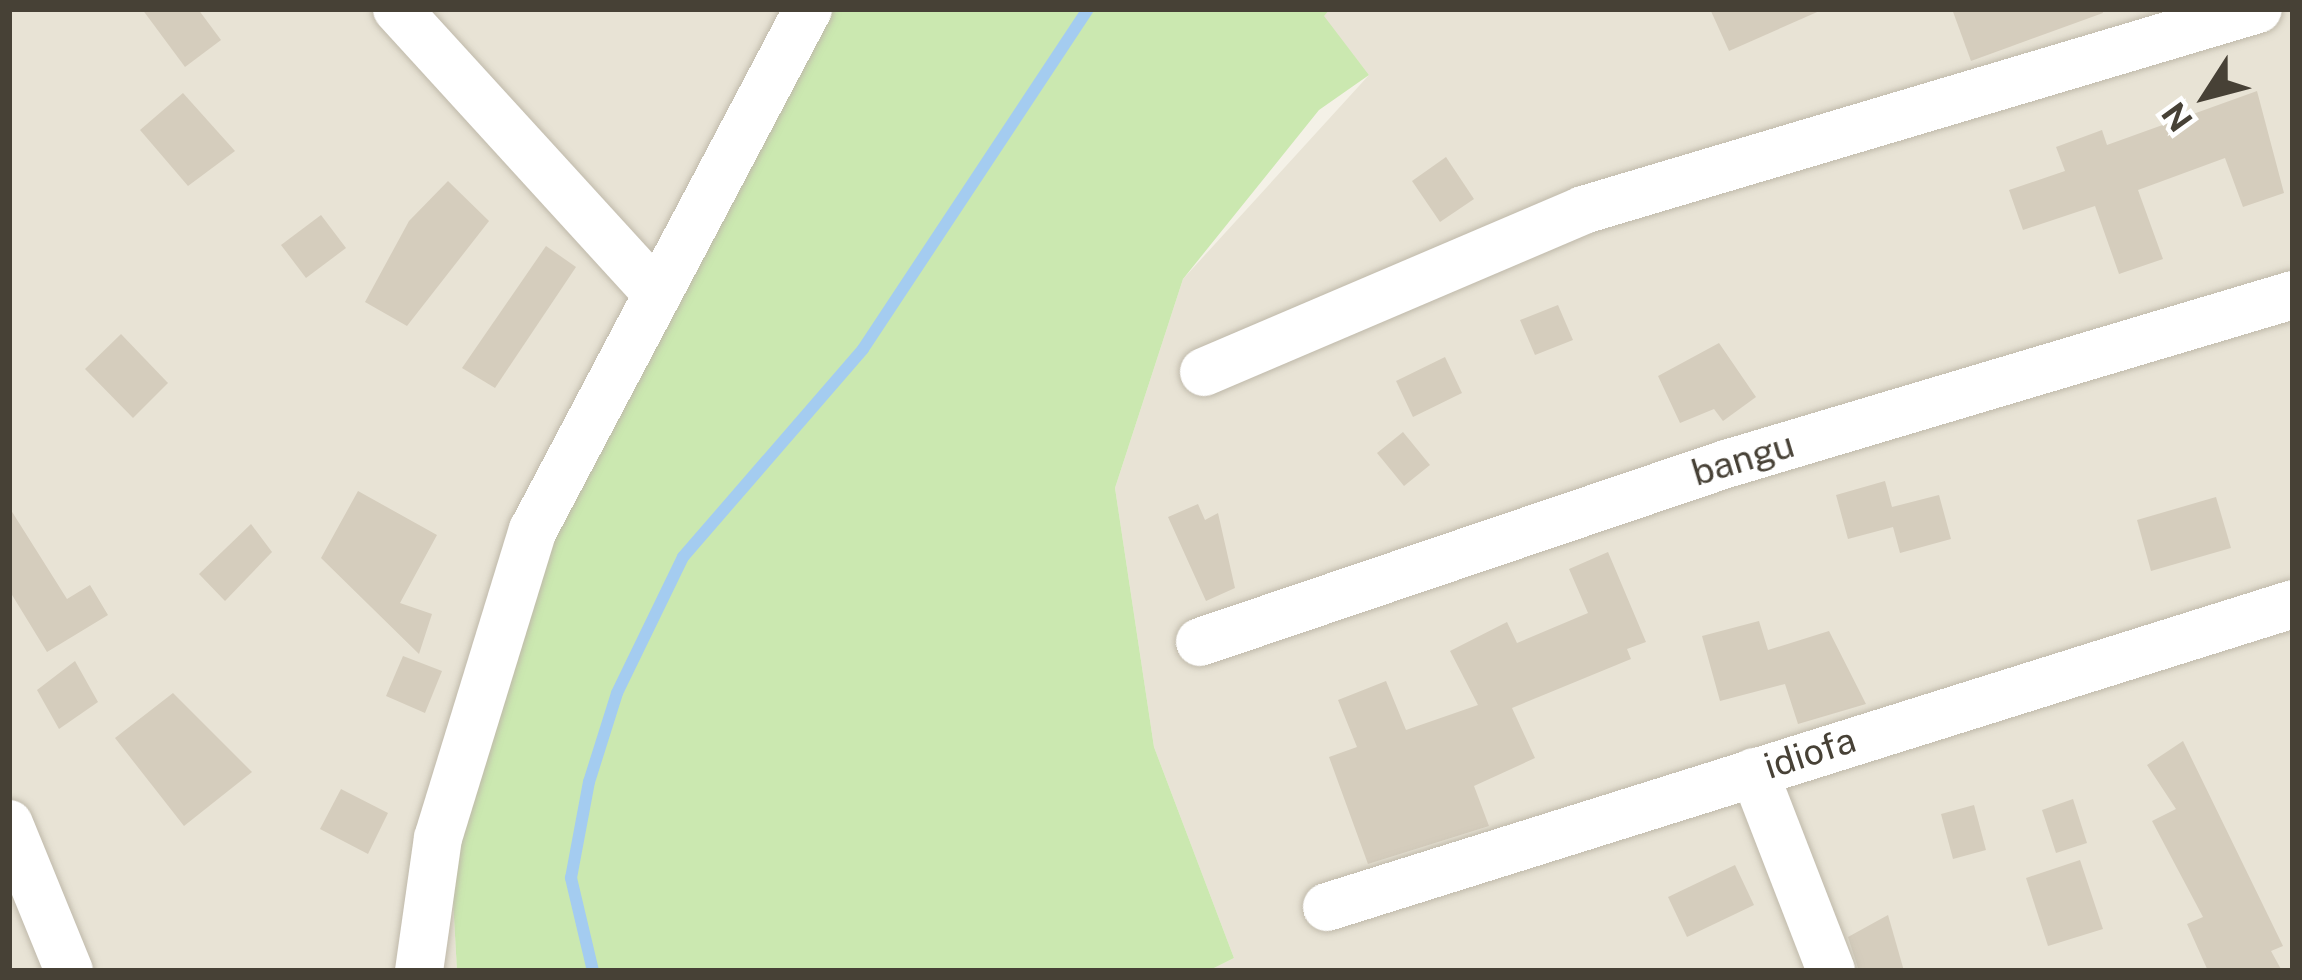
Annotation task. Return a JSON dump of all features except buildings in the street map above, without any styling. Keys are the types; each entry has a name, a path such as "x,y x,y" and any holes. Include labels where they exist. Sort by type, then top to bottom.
{"street":[{"path":"398,9 657,294"},
{"path":"419,971 438,838 515,578 657,294 808,9"},
{"path":"1204,372 1583,210 2258,9"},
{"name":"bangu","path":"1200,642 1726,464 2293,296"},
{"name":"idiofa","path":"1328,907 2293,604"},
{"path":"1754,772 1831,971"},
{"path":"9,824 69,971"}],"shaded area":[{"path":"9,9 833,9 793,54 451,863 457,971 9,971"},
{"path":"1330,9 2293,9 2293,971 1208,971 1234,958 1154,747 1115,488 1183,279 1369,75 1323,16"}],"green space":[{"path":"833,9 1330,9 1324,16 1369,75 1319,110 1183,279 1115,488 1154,747 1234,958 1208,971 457,971 451,863 568,480 793,54"}],"waterway":[{"path":"593,971 571,878 589,782 617,693 683,557 863,349 1088,9"}]}
